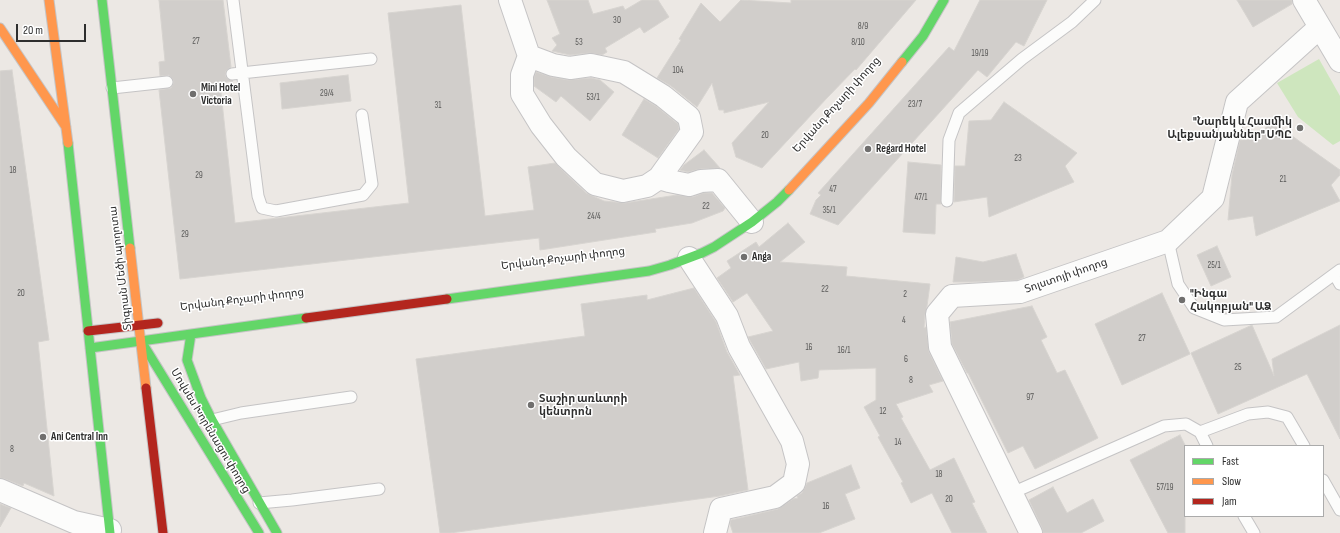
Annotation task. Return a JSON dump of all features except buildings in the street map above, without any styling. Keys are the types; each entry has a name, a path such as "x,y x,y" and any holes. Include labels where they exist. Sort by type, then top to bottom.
{"main road":[{"path":"49,0 66,127 110,531"},
{"name":"Տիգրան Մեծի պողոտա","path":"102,0 164,533"},
{"name":"Երվանդ Քոչարի փողոց","path":"830,132 867,92 916,32 934,0"},
{"name":"Երվանդ Քոչարի փողոց","path":"90,348 649,271 689,258 714,247 747,216 777,202 802,177 869,103 923,36 944,0"},
{"path":"0,28 66,127"},
{"name":"Երվանդ Քոչարի փողոց","path":"88,331 168,322"},
{"name":"Մովսես Խորենացու փողոց","path":"190,334 187,360 201,398 276,533"},
{"name":"Մովսես Խորենացու փողոց","path":"141,340 259,533"}],"street":[{"path":"510,0 529,56 522,75 522,94 541,125 566,157 595,184 623,191 647,186 659,178 692,132 690,117 664,96 624,72 591,65 570,68 553,65 529,56"},
{"path":"1304,0 1340,61"},
{"name":"Տոլստոյի փողոց","path":"1031,533 940,347 937,314 952,296 1020,292 1168,241 1213,198 1237,102 1320,26"},
{"path":"659,178 689,185 701,181 718,180 747,216"},
{"path":"689,258 727,316 739,347 792,441 798,464 794,482 775,496 721,509 715,533"},
{"path":"0,490 74,522 110,531"}],"lane":[{"path":"233,0 237,74 258,196 262,208 276,211 363,195 372,184 362,115"},
{"path":"947,201 948,140 959,113 1022,58 1072,22 1096,0"},
{"path":"237,74 371,59"},
{"path":"112,88 168,82"},
{"path":"1168,241 1178,284 1194,308 1224,320 1276,317 1338,276"},
{"path":"212,420 241,413 351,398"},
{"path":"1200,432 1248,414 1268,412 1287,417 1303,445"},
{"path":"1012,493 1164,426 1186,424 1200,432 1206,445"},
{"path":"1324,482 1340,510"},
{"path":"259,503 379,489"},
{"path":"1245,517 1254,533"}],"green space":[{"path":"1319,59 1340,96 1340,141 1333,145 1298,117 1277,83"}],"traffic: fast":[{"path":"102,0 130,248"},
{"path":"902,62 923,36 944,0"},
{"path":"68,143 110,533"},
{"path":"447,299 649,271 670,265 714,247 752,222 777,202 789,190"},
{"path":"259,533 141,341 306,318"},
{"path":"191,334 187,360 201,398 212,420 277,533"},
{"path":"90,348 141,341"}],"traffic: slow":[{"path":"49,0 68,143"},
{"path":"0,28 66,127"},
{"path":"789,190 869,103 902,62"},
{"path":"130,248 146,388"}],"traffic: jam":[{"path":"306,318 447,299"},
{"path":"88,331 158,323"},
{"path":"146,388 163,533"}],"place":[{"name":"Mini Hotel Victoria","path":"193,94"},
{"name":"\"Նարեկ և Հասմիկ Ալեքսանյաններ\" ՍՊԸ","path":"1300,128"},
{"name":"Regard Hotel","path":"868,149"},
{"name":"Anga","path":"744,257"},
{"name":"\"Ինգա Հակոբյան\" ԱՁ","path":"1182,300"},
{"name":"Տաշիր առևտրի կենտրոն","path":"531,405"},
{"name":"Ani Central Inn","path":"43,437"}]}
